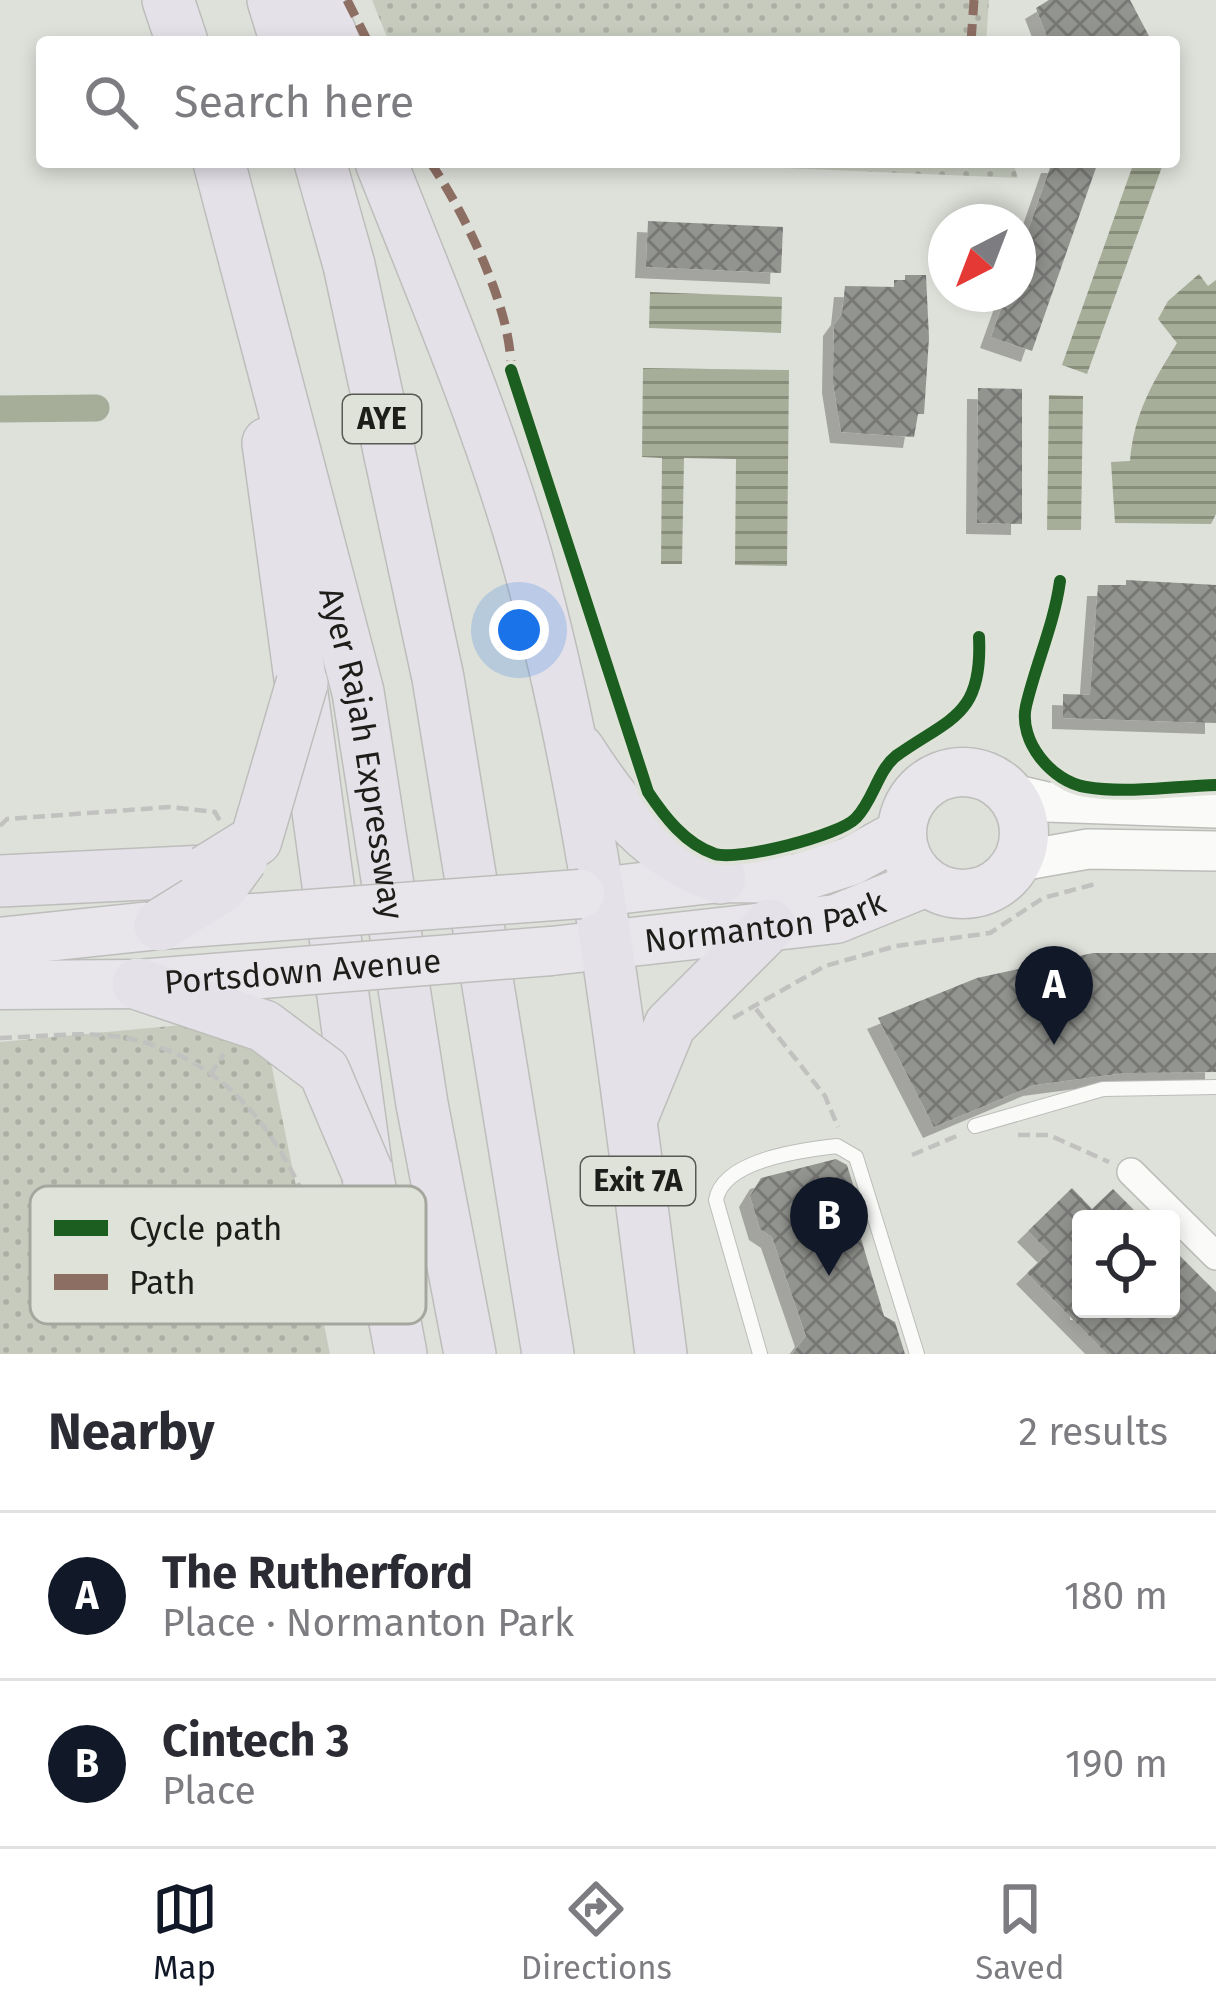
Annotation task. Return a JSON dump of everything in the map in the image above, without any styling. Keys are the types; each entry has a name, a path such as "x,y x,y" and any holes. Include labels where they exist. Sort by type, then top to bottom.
{"highway":[{"path":"168,0 180,36"},
{"path":"273,0 284,36"},
{"path":"317,0 332,36"},
{"name":"Ayer Rajah Expressway","path":"221,168 358,692 422,1104 470,1354"},
{"name":"AYE","path":"322,168 349,266 438,678 548,1354"},
{"path":"383,168 525,551 568,735 597,947"},
{"path":"247,258 277,528 368,1186"},
{"path":"160,925 221,887 256,841 302,683"},
{"path":"568,735 608,795 651,841 676,861 720,878"},
{"name":"Normanton Park","path":"587,894 720,878 795,879 850,861 877,828 947,773 975,774 998,782 1012,794"},
{"path":"1012,794 1023,815 1020,861"},
{"name":"Normanton Park","path":"877,828 922,884 945,892 981,890 1005,878 1020,861"},
{"path":"0,881 206,871 256,841"},
{"name":"Normanton Park","path":"597,947 836,919 922,884"},
{"name":"Portsdown Avenue","path":"0,942 160,925 587,894"},
{"path":"630,1124 670,1024 719,970 770,925"},
{"name":"Portsdown Avenue","path":"0,985 138,984 597,947"},
{"name":"Exit 7A","path":"597,947 663,1318"},
{"path":"138,984 264,1026 323,1071 367,1172"}],"main road":[{"path":"1012,794 1047,802 1216,808"},
{"path":"1020,861 1088,849 1216,851"}],"street":[{"path":"1131,1172 1216,1256"}],"lane":[{"path":"975,1130 1103,1089 1216,1087"},
{"path":"760,1354 716,1200 718,1189 734,1172 822,1148 847,1149 862,1173 917,1354"}],"path":[{"path":"511,370 648,792"},
{"path":"1032,742 1025,709 1055,621 1060,581"},
{"path":"877,828 892,758 940,732 962,711 981,669 980,638"},
{"path":"730,1019 825,967 896,946 990,932 1043,898 1105,881"},
{"path":"719,970 825,1096 847,1149"},
{"path":"0,1037 134,1040 176,1055 239,1094 304,1186"},
{"path":"912,1155 975,1130"},
{"path":"1016,1135 1049,1135 1131,1172"}],"shaded area":[{"path":"372,0 989,0 986,36 387,36"},
{"path":"783,168 1015,168 1018,178"},
{"path":"1132,168 1162,168 1087,374 1062,365"},
{"path":"1199,274 1208,286 1216,280 1216,514 1211,524 1115,523 1111,462 1130,461 1146,399 1177,343 1158,319 1168,301"},
{"path":"650,292 782,297 781,333 649,328"},
{"path":"643,368 789,370 787,566 735,565 736,459 684,458 682,564 661,564 662,458 642,457"},
{"path":"1049,395 1083,396 1081,530 1047,530"},
{"path":"214,1022 267,1043 296,1186 30,1186 30,1324 324,1324 330,1354 0,1354 0,1042"}],"building":[{"path":"1049,0 1130,0 1149,36 1047,36 1036,8"},
{"path":"1050,168 1096,168 1032,351 991,337 1000,312 1036,312 1036,208"},
{"path":"648,221 783,227 781,273 646,267"},
{"path":"905,275 926,275 929,338 924,414 918,414 914,437 841,432 833,382 834,325 842,314 845,286 894,287 894,280 905,280"},
{"path":"978,388 1022,389 1022,524 977,523"},
{"path":"1126,580 1216,585 1216,723 1063,718 1063,694 1090,695 1098,585 1126,585"},
{"path":"1093,953 1216,953 1216,1072 1124,1073 1034,1085 934,1127 878,1018 977,978"},
{"path":"836,1159 847,1165 860,1207 854,1215 884,1316 895,1322 905,1354 792,1354 806,1336 772,1237 760,1229 750,1196 761,1178"},
{"path":"1072,1188 1092,1209 1113,1189 1134,1210 1072,1210 1072,1318 1180,1318 1180,1256 1216,1292 1216,1354 1107,1354 1027,1273 1049,1252 1028,1231"}],"waterway":[{"path":"0,409 96,408"}],"marked path":[{"path":"347,0 365,36"},
{"path":"971,36 974,0"},
{"path":"434,168 458,208 495,291 511,370"}],"cycle path":[{"path":"511,370 648,792 676,828 704,849 727,855 765,850 830,832 856,818 890,762 947,723 968,700 979,664 979,637"},
{"path":"1060,581 1026,706 1027,733 1040,758 1061,777 1086,787 1134,790 1216,785"}],"place":[{"name":"The Rutherford","path":"1054,1045"},
{"name":"Cintech 3","path":"829,1276"}]}
